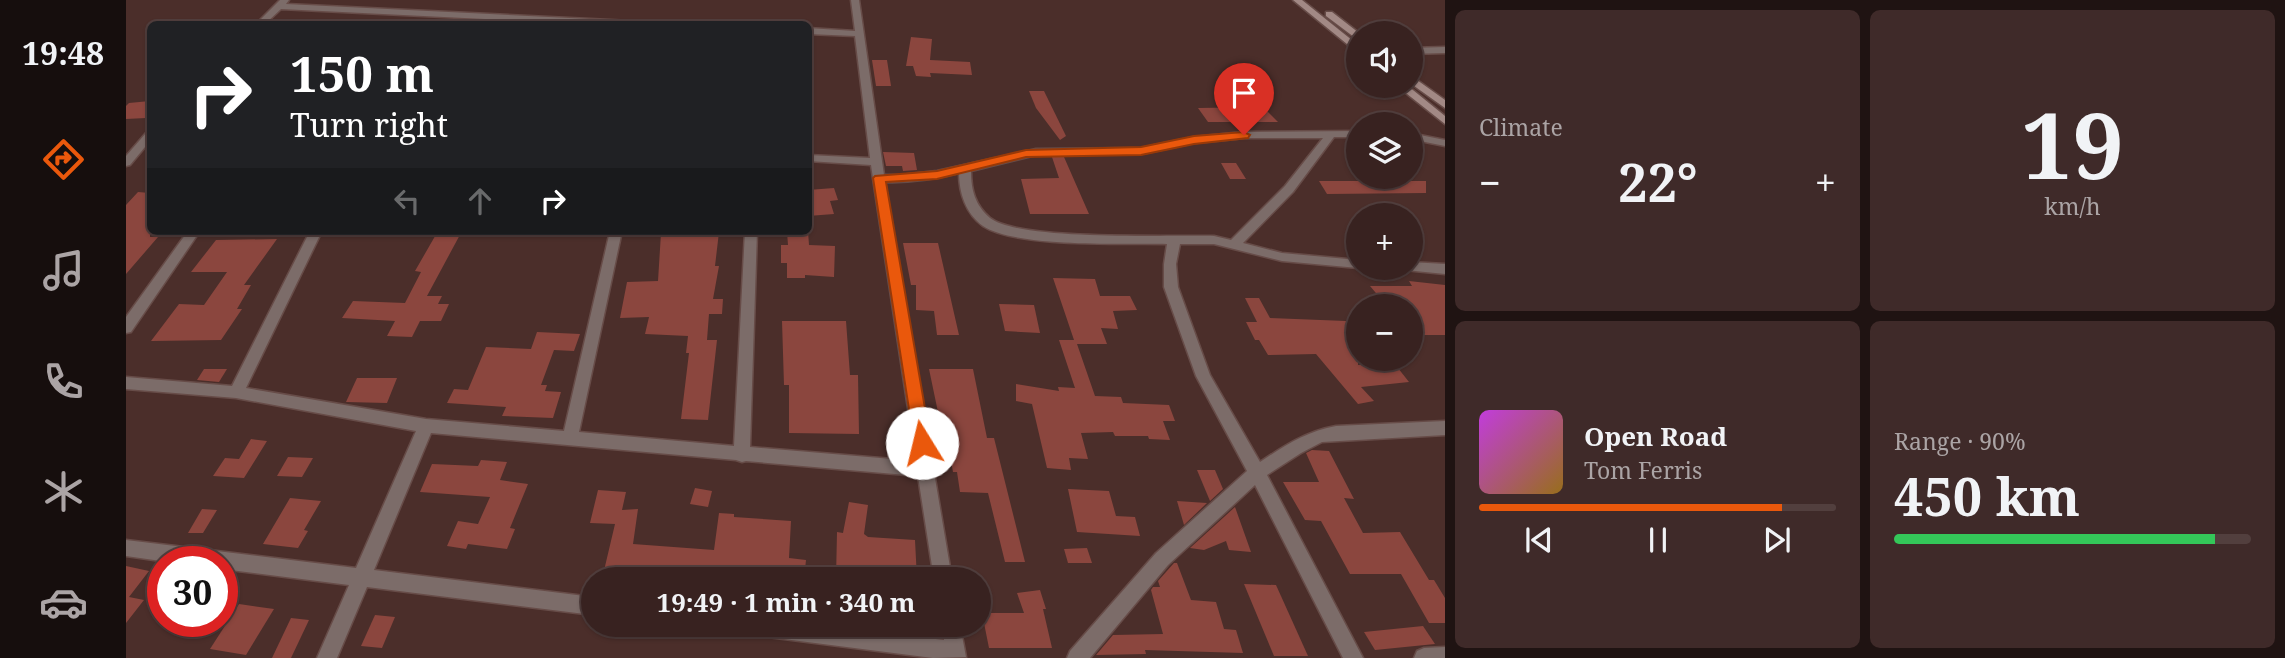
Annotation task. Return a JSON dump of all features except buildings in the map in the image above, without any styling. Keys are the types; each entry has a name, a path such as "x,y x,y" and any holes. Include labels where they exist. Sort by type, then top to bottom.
{"main road":[{"path":"1297,0 1346,40"},
{"path":"1312,0 1346,27"},
{"path":"1423,88 1445,105"},
{"path":"1417,98 1445,121"}],"street":[{"path":"855,0 879,178 941,567"},
{"path":"263,21 283,3 542,21"},
{"path":"812,31 860,34"},
{"path":"1423,51 1445,50"},
{"path":"1235,244 1289,189 1331,134"},
{"path":"879,178 918,178 1036,152 1141,151 1214,138 1346,134"},
{"path":"126,163 147,138"},
{"path":"1423,139 1445,143"},
{"path":"812,158 877,162"},
{"path":"965,169 965,187 969,200 988,223 1015,233 1067,238 1213,240 1282,257 1346,263"},
{"path":"126,328 191,235"},
{"path":"236,392 314,235"},
{"path":"570,439 615,235"},
{"path":"742,455 751,235"},
{"path":"1174,240 1170,264 1171,286 1203,376 1257,472 1353,658"},
{"path":"1423,268 1445,269"},
{"path":"126,383 236,392 426,426 926,469"},
{"path":"327,658 359,577 426,426"},
{"path":"1077,658 1163,559 1257,472 1295,448 1319,436 1386,429 1445,428"},
{"path":"126,548 581,605"},
{"path":"832,637 956,654"},
{"path":"1424,658 1445,657"}],"route":[{"path":"922,443 879,178 901,179 937,175 1026,153 1141,151 1194,140 1244,135"}]}
